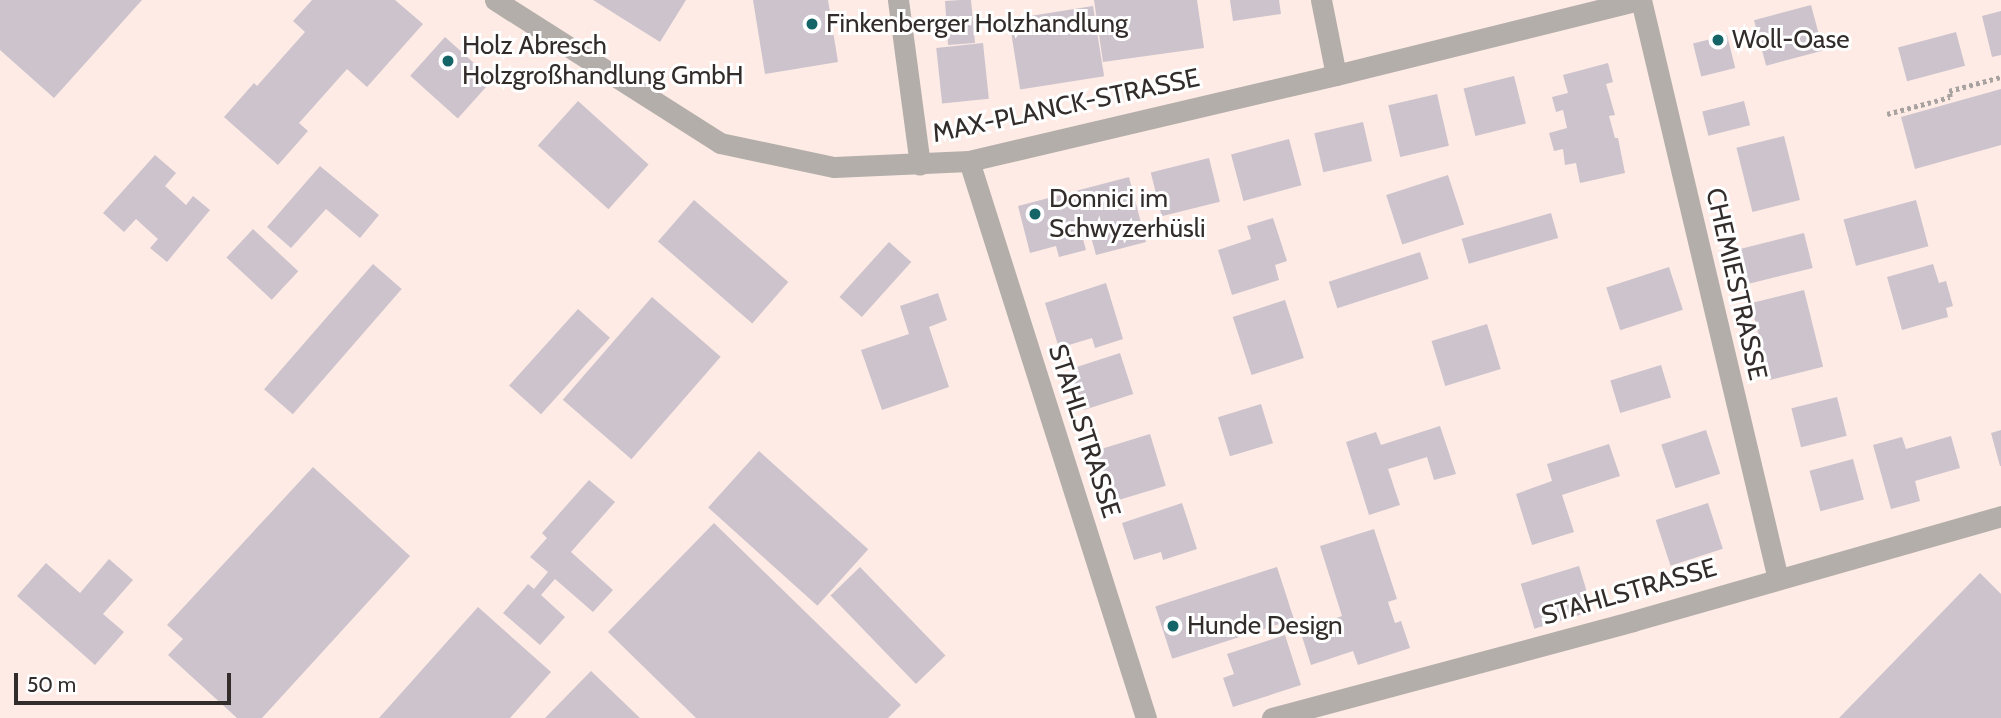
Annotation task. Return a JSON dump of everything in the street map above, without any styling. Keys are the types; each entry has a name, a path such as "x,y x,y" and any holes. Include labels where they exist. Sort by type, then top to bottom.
{"street":[{"name":"MAX-PLANCK-STRASSE","path":"495,0 720,144 834,167 969,161 1640,0"},
{"path":"898,0 920,165"},
{"path":"1321,0 1336,75"},
{"name":"CHEMIESTRASSE","path":"1640,0 1778,579"},
{"name":"STAHLSTRASSE","path":"969,161 1146,718"},
{"name":"STAHLSTRASSE","path":"1272,718 2001,516"}],"path":[{"path":"1887,114 1950,97 1949,91 2001,77"}],"shaded area":[{"path":"0,0 2001,0 2001,718 0,718"}],"building":[{"path":"0,0 142,0 54,98 0,50"},
{"path":"312,0 395,0 423,24 367,87 347,69 299,123 308,131 278,165 224,117 254,83 257,86 305,32 293,21"},
{"path":"593,0 686,0 660,42"},
{"path":"753,0 828,0 838,62 765,74"},
{"path":"971,0 975,43 948,45 945,1"},
{"path":"1094,0 1197,0 1204,48 1103,62"},
{"path":"1230,0 1279,0 1281,14 1233,21"},
{"path":"1811,5 1823,50 1766,66 1754,20"},
{"path":"1093,6 1104,76 1020,89 1009,19"},
{"path":"2001,11 2001,55 1992,57 1982,16"},
{"path":"1956,32 1965,66 1907,81 1898,48"},
{"path":"1727,35 1735,68 1701,76 1693,43"},
{"path":"445,37 493,80 458,118 410,76"},
{"path":"983,43 989,99 942,104 936,48"},
{"path":"1608,63 1613,82 1606,84 1615,115 1609,116 1615,138 1618,138 1625,173 1580,183 1576,163 1565,165 1563,149 1554,151 1549,133 1567,128 1563,110 1556,112 1552,97 1568,93 1563,75"},
{"path":"1514,76 1526,124 1475,136 1464,89"},
{"path":"2001,89 2001,145 1915,169 1901,117"},
{"path":"1437,94 1449,146 1400,157 1388,105"},
{"path":"578,101 649,165 608,209 538,146"},
{"path":"1744,101 1750,125 1708,136 1702,111"},
{"path":"1363,122 1372,161 1323,172 1314,133"},
{"path":"1784,136 1800,200 1752,212 1736,148"},
{"path":"1289,139 1301,185 1243,201 1231,155"},
{"path":"155,155 176,173 165,186 186,205 193,196 210,210 167,262 150,248 158,239 136,219 124,232 103,213"},
{"path":"1209,158 1220,202 1162,216 1151,173"},
{"path":"320,166 379,215 360,238 326,209 291,248 267,227"},
{"path":"1448,175 1464,224 1402,245 1386,195"},
{"path":"1129,177 1146,242 1096,255 1091,237 1083,239 1086,250 1059,257 1056,246 1030,253 1018,206"},
{"path":"694,200 788,282 752,324 658,242"},
{"path":"1916,200 1928,246 1856,266 1844,219"},
{"path":"1551,213 1558,238 1469,264 1462,239"},
{"path":"1273,218 1287,261 1275,265 1279,280 1232,295 1218,250 1251,239 1247,226"},
{"path":"253,229 298,271 272,300 226,258"},
{"path":"1804,233 1813,268 1746,285 1737,250"},
{"path":"889,242 911,262 862,317 839,297"},
{"path":"1420,252 1429,279 1337,308 1329,282"},
{"path":"373,264 402,289 293,414 264,389"},
{"path":"1933,264 1939,283 1946,281 1953,306 1946,308 1948,317 1902,330 1887,277"},
{"path":"1669,267 1683,310 1620,330 1606,287"},
{"path":"1106,283 1123,339 1095,348 1092,338 1059,348 1045,303"},
{"path":"1804,290 1823,367 1770,380 1751,303"},
{"path":"938,293 947,320 929,327 949,387 882,410 861,350 909,334 900,306"},
{"path":"652,297 721,357 631,459 563,400"},
{"path":"1285,300 1304,358 1252,375 1233,317"},
{"path":"578,309 610,338 541,414 509,386"},
{"path":"1487,324 1501,369 1445,386 1432,341"},
{"path":"1120,353 1133,394 1084,410 1071,369"},
{"path":"1661,365 1671,398 1620,413 1610,380"},
{"path":"1837,397 1847,436 1801,447 1791,408"},
{"path":"1261,404 1273,443 1230,456 1218,417"},
{"path":"1440,426 1456,474 1434,480 1427,457 1388,469 1400,505 1369,515 1346,442 1376,432 1381,445"},
{"path":"1706,430 1720,474 1676,488 1661,445"},
{"path":"2001,430 2001,466 2000,466 1991,433"},
{"path":"1150,434 1166,486 1111,502 1095,451"},
{"path":"1951,436 1960,468 1915,481 1920,501 1891,509 1873,445 1902,437 1906,449"},
{"path":"1609,444 1620,476 1562,495 1574,532 1532,545 1516,494 1552,481 1547,464"},
{"path":"759,451 868,549 817,606 708,507"},
{"path":"1853,459 1864,500 1820,511 1810,471"},
{"path":"313,467 410,556 262,718 237,718 168,655 183,639 167,625"},
{"path":"589,480 615,502 571,552 613,590 593,612 555,579 541,595 565,617 540,645 503,613 528,584 534,589 548,572 530,557 547,538 542,533"},
{"path":"1182,503 1197,549 1163,560 1161,552 1134,560 1122,523"},
{"path":"1708,503 1723,549 1671,566 1656,520"},
{"path":"714,523 901,705 888,718 696,718 608,632"},
{"path":"1374,529 1397,599 1388,602 1395,623 1401,621 1410,648 1358,665 1353,651 1311,665 1300,630 1342,616 1320,546"},
{"path":"109,559 133,580 103,614 124,632 95,665 17,596 46,563 80,593"},
{"path":"1579,566 1593,611 1534,629 1521,584"},
{"path":"860,567 945,655 916,684 831,595"},
{"path":"1277,567 1294,619 1172,659 1155,607"},
{"path":"1980,573 2001,594 2001,718 1839,718"},
{"path":"478,607 551,672 510,718 379,718"},
{"path":"1285,635 1301,685 1233,707 1223,678 1234,674 1227,654"},
{"path":"591,671 640,718 545,718"}],"place":[{"name":"Finkenberger Holzhandlung","path":"812,24"},
{"name":"Woll-Oase","path":"1718,40"},
{"name":"Holz Abresch Holzgroßhandlung GmbH","path":"448,61"},
{"name":"Donnici im Schwyzerhüsli","path":"1035,214"},
{"name":"Hunde Design","path":"1173,626"}]}
